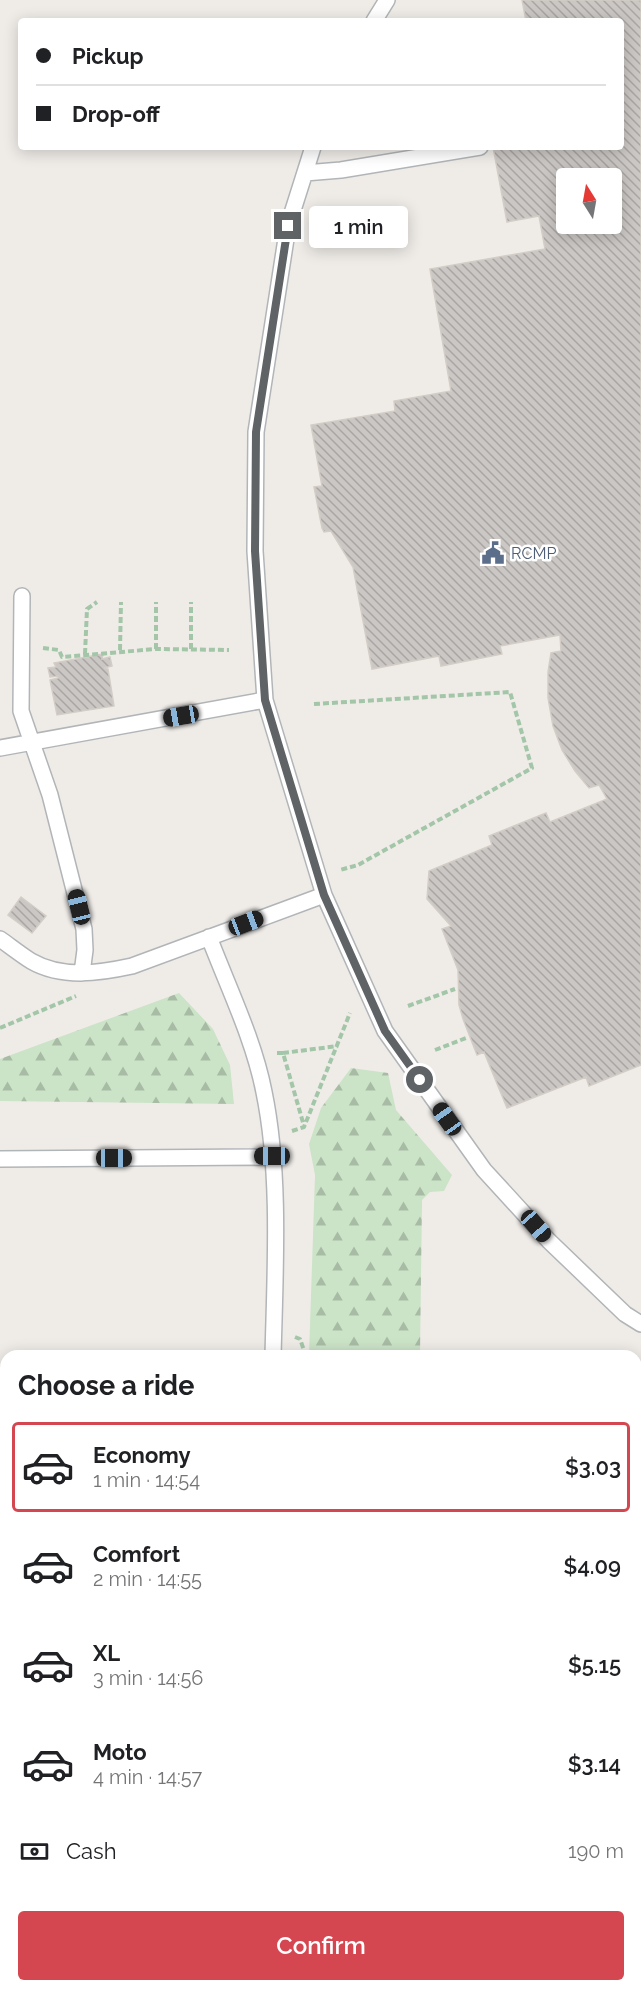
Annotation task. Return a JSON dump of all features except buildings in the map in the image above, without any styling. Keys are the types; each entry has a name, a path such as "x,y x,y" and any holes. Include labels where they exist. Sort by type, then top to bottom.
{"lane":[{"path":"376,18 387,0"},
{"path":"312,150 288,226 256,432 255,551 265,700 324,895 385,1031 484,1170 549,1241 625,1314 641,1324"},
{"path":"305,173 341,170 462,150"},
{"path":"22,596 21,711 50,795 84,929 85,950 82,974"},
{"path":"0,748 265,700"},
{"path":"0,939 33,962 57,970 82,974 103,973 132,966 324,895"},
{"path":"209,937 254,1054 264,1089 272,1156 273,1350"},
{"path":"0,1159 272,1156"}],"path":[{"path":"85,654 87,609 97,602"},
{"path":"120,650 121,602"},
{"path":"156,602 156,649"},
{"path":"191,602 191,649"},
{"path":"73,655 120,650 229,650"},
{"path":"314,704 510,692 532,768 358,865 318,877"},
{"path":"0,1028 76,998 82,974"},
{"path":"408,1006 455,989"},
{"path":"271,1136 304,1127 351,1010"},
{"path":"435,1050 466,1038"},
{"path":"283,1053 338,1046"}],"green space":[{"path":"179,993 213,1029 230,1065 234,1104 0,1101 0,1059"},
{"path":"351,1068 388,1073 396,1110 452,1175 444,1191 430,1192 422,1200 420,1350 309,1350 315,1175 309,1144 321,1108"}],"place":[{"name":"RCMP","path":"493,553"}],"route":[{"path":"288,226 256,432 255,551 265,700 324,895 385,1031 420,1080"}]}
